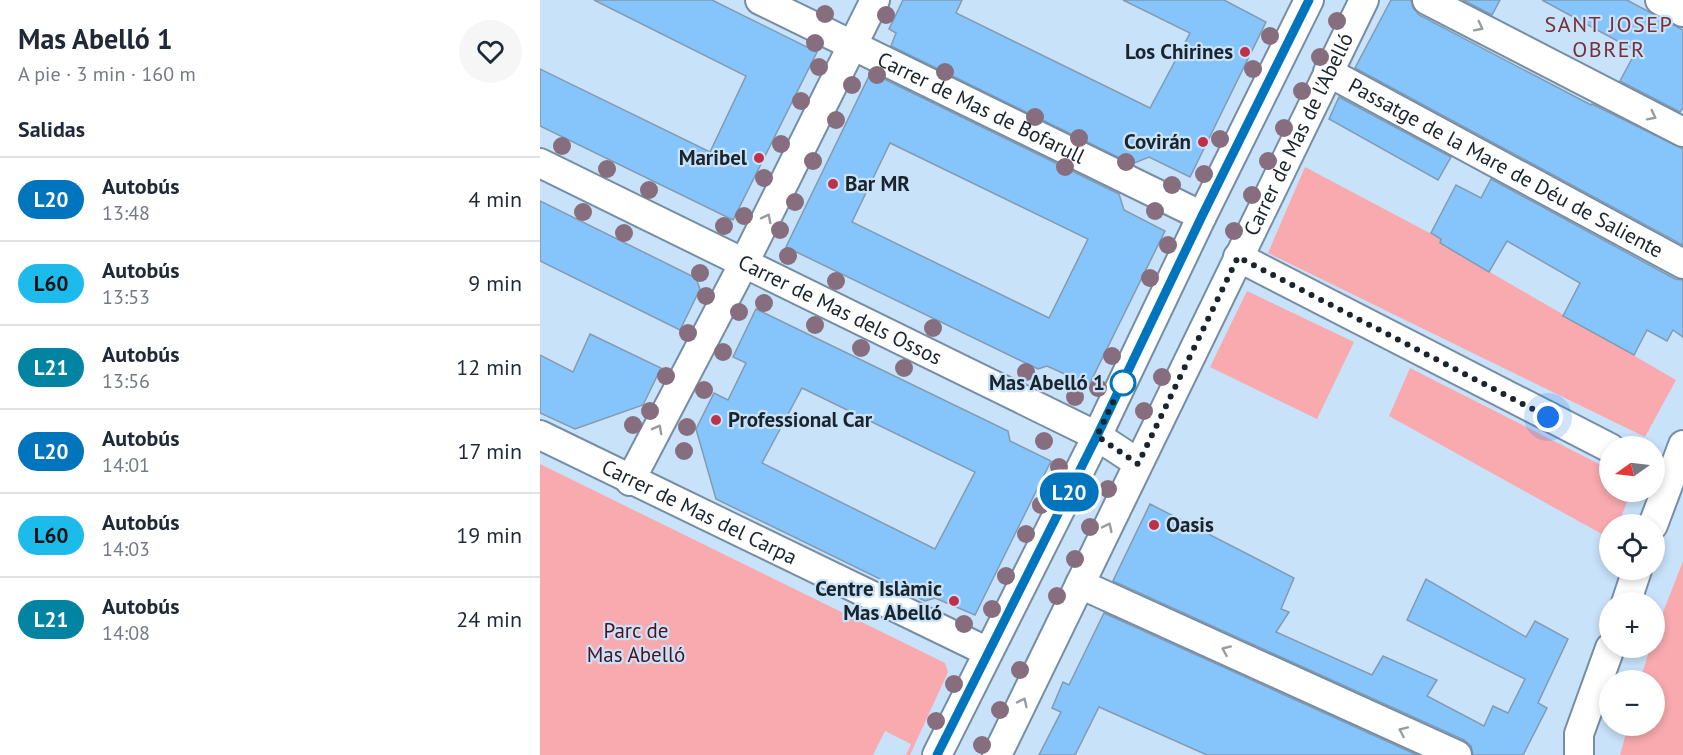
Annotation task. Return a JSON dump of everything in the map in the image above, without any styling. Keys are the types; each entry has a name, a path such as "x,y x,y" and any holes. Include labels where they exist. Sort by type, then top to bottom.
{"street":[{"name":"Carrer de Mas de Bofarull","path":"760,0 1202,216"},
{"path":"630,481 744,263 875,0"},
{"name":"Carrer de Mas de l'Abelló","path":"997,755 1364,0"},
{"path":"1427,0 1683,132"},
{"path":"1660,0 1683,12"},
{"path":"937,755 1097,436 1303,2"},
{"name":"Passatge de la Mare de Déu de Saliente","path":"1328,72 1683,264"},
{"name":"Carrer de Mas dels Ossos","path":"540,163 1097,436 1138,464"},
{"path":"1238,257 1599,442"},
{"name":"Carrer de Mas del Carpa","path":"540,435 630,481 987,652"},
{"path":"1665,471 1683,444"},
{"path":"1080,584 1456,755"},
{"path":"1579,755 1579,734 1606,658"}],"green space":[{"path":"1305,167 1441,239 1440,243 1676,380 1646,436 1643,436 1268,253"},
{"path":"1247,291 1354,342 1317,419 1210,367"},
{"path":"1410,368 1599,464 1599,502 1627,502 1622,514 1599,514 1599,532 1389,416"},
{"name":"Parc de Mas Abelló","path":"540,464 945,663 948,672 910,755 906,755 911,744 885,731 873,755 540,755"},
{"path":"1683,561 1683,755 1620,755 1625,736 1665,736 1665,670 1643,670 1647,658 1665,658 1665,607"}],"building":[{"path":"594,0 712,0 817,52 733,220 540,126 540,69 710,152 746,76"},
{"path":"903,0 962,0 956,13 1150,108 1190,33 1123,0 1224,0 1266,22 1190,177 1149,157 1132,164 891,46 896,33 889,29"},
{"path":"1391,0 1411,0 1413,8 1419,15 1591,105 1683,149 1683,245 1355,68"},
{"path":"1463,0 1500,0 1492,15"},
{"path":"1542,0 1627,0 1683,30 1683,108 1680,112 1620,81 1636,51"},
{"path":"869,76 876,79 878,76 1119,194 1124,210 1165,231 1089,385 1047,366 1038,369 786,247","holes":["890,143 1088,239 1049,318 852,222"]},
{"path":"1339,97 1451,157 1438,180 1329,119"},
{"path":"1491,179 1675,279 1683,280 1683,337 1673,330 1667,341 1647,330 1634,355 1563,316 1580,283 1507,241 1489,272 1440,243 1441,239 1431,233 1456,185 1481,198"},
{"path":"540,201 696,278 700,289 680,330 540,261"},
{"path":"756,309 1008,431 1010,441 1051,461 975,615 935,598 925,601 716,499 696,429 714,393 728,400 746,363 733,357","holes":["802,388 975,472 935,549 762,463"]},
{"path":"590,334 661,368 643,405 575,429 540,413 540,355 573,372"},
{"path":"1150,504 1294,578 1281,609 1289,612 1276,632 1372,675 1383,656 1437,680 1427,696 1484,726 1493,706 1508,713 1525,679 1407,620 1426,579 1526,637 1535,621 1568,639 1538,703 1547,708 1523,755 1473,755 1471,746 1464,740 1113,581"},
{"path":"1104,613 1417,755 1207,755 1099,707 1075,755 1039,755 1061,712 1052,708 1063,682 1069,685"}],"bus line":[{"name":"L20","path":"937,755 1097,436 1309,0"}],"place":[{"name":"Los Chirines","path":"1245,52"},
{"name":"Covirán","path":"1203,142"},
{"name":"Maribel","path":"759,158"},
{"name":"Bar MR","path":"833,184"},
{"name":"Mas Abelló 1","path":"1123,383"},
{"name":"Professional Car","path":"716,420"},
{"name":"Oasis","path":"1154,525"},
{"name":"Centre Islàmic Mas Abelló","path":"954,601"}],"district":[{"name":"SANT JOSEP OBRER","path":"1609,36"}],"route":[{"path":"1123,383 1127,373 1097,436 1138,464 1238,257 1548,417"}]}
